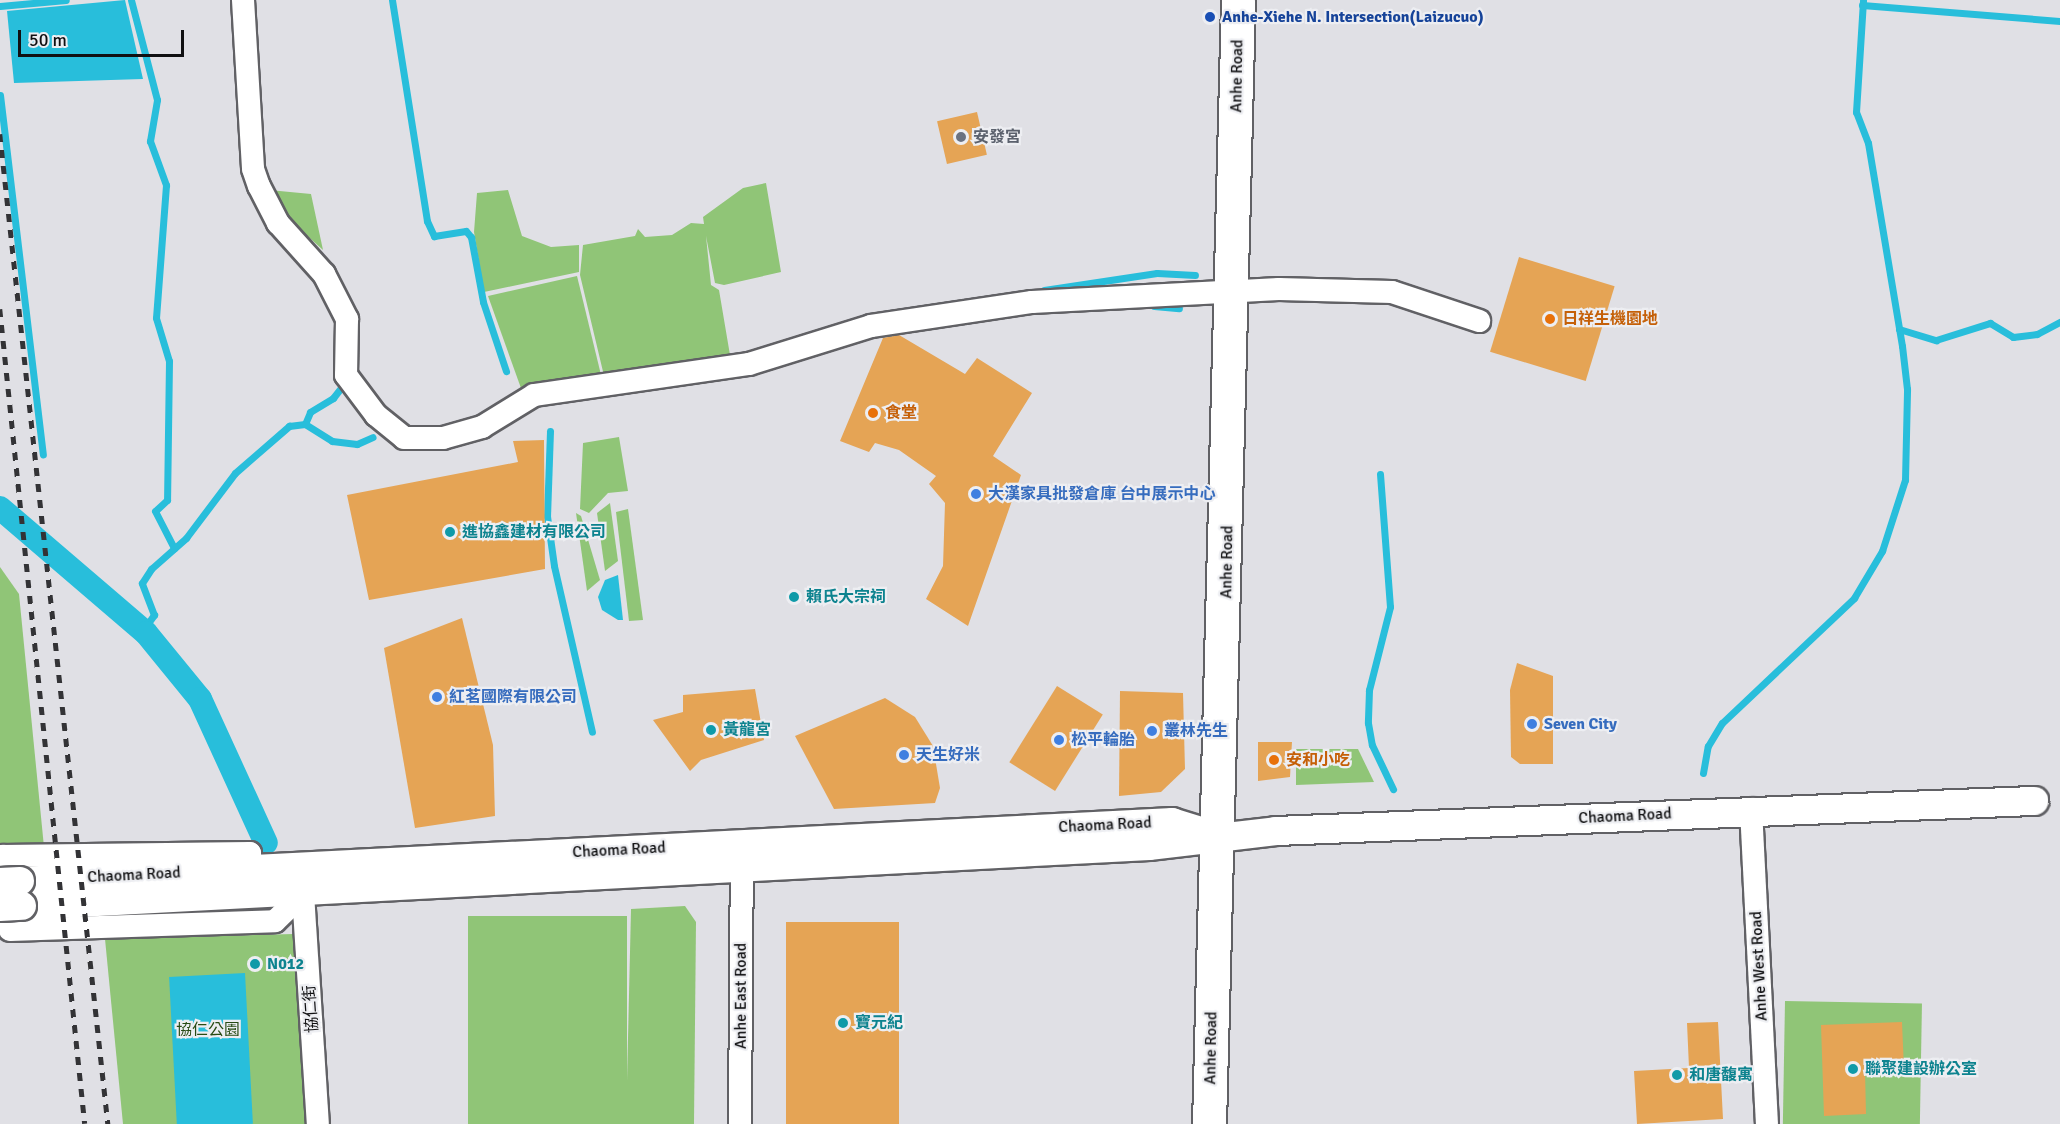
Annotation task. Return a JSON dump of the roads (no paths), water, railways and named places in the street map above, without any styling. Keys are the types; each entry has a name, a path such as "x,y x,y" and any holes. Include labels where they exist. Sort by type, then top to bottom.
{"main road":[{"name":"Anhe Road","path":"1209,1124 1238,0"}],"street":[{"path":"243,0 253,169 259,186 278,223 324,273 347,319 346,375 376,415 404,438 443,438 482,428 534,395 749,364 871,326 1032,302 1231,292 1392,292 1479,321"},
{"name":"Chaoma Road","path":"11,894 303,894 1149,846 1216,836 1751,809 2034,801"},
{"name":"Anhe West Road","path":"1751,809 1767,1124"},
{"name":"Chaoma Road","path":"11,894 251,868 1172,822 1216,836"},
{"path":"251,868 250,853 2,856 10,930 275,921 303,894"},
{"name":"Anhe East Road","path":"740,1124 742,868"},
{"name":"協仁街","path":"303,894 318,1124"}],"water":[{"path":"125,0 143,79 14,83 7,11"},
{"path":"618,575 623,620 618,620 602,610 598,597 605,580"},
{"path":"245,973 253,1124 177,1124 169,977"}],"waterway":[{"path":"0,6 66,0"},
{"path":"131,0 157,100 150,141 166,185 156,318 169,361 167,500 155,511 174,548"},
{"path":"392,0 427,221 434,236 466,231 471,237 483,302 506,371"},
{"path":"1703,773 1708,746 1722,723 1854,598 1882,551 1905,480 1907,389 1902,346 1868,143 1856,112 1863,0"},
{"path":"1862,5 2060,21"},
{"path":"0,95 43,454"},
{"path":"1044,290 1157,273 1195,275"},
{"path":"1154,306 1179,308"},
{"path":"1899,329 1936,340 1990,323 2013,337 2037,334 2060,322"},
{"path":"305,424 310,412 333,398 347,380"},
{"path":"143,630 154,615 142,583 151,569 186,538 235,473 289,426 305,424 332,441 357,444 373,437"},
{"path":"550,431 547,516 554,566 592,732"},
{"path":"1380,474 1390,607 1369,690 1368,723 1372,745 1393,789"},
{"path":"0,508 146,633 200,699 266,843"}],"railway":[{"path":"0,134 108,1124"},
{"path":"0,309 85,1124"}],"place":[{"name":"Anhe-Xiehe N. Intersection(Laizucuo)","path":"1210,17"},
{"name":"安發宮","path":"961,137"},
{"name":"日祥生機園地","path":"1550,319"},
{"name":"食堂","path":"873,413"},
{"name":"大漢家具批發倉庫 台中展示中心","path":"976,494"},
{"name":"進協鑫建材有限公司","path":"450,532"},
{"name":"賴氏大宗祠","path":"794,597"},
{"name":"紅茗國際有限公司","path":"437,697"},
{"name":"Seven City","path":"1532,724"},
{"name":"黃龍宮","path":"711,730"},
{"name":"叢林先生","path":"1152,731"},
{"name":"松平輪胎","path":"1059,740"},
{"name":"天生好米","path":"904,755"},
{"name":"安和小吃","path":"1274,760"},
{"name":"N012","path":"255,964"},
{"name":"寶元紀","path":"843,1023"},
{"name":"聯聚建設辦公室","path":"1853,1069"},
{"name":"和唐馥寓","path":"1677,1075"}],"park label":[{"name":"協仁公園","path":"208,1030"}]}
